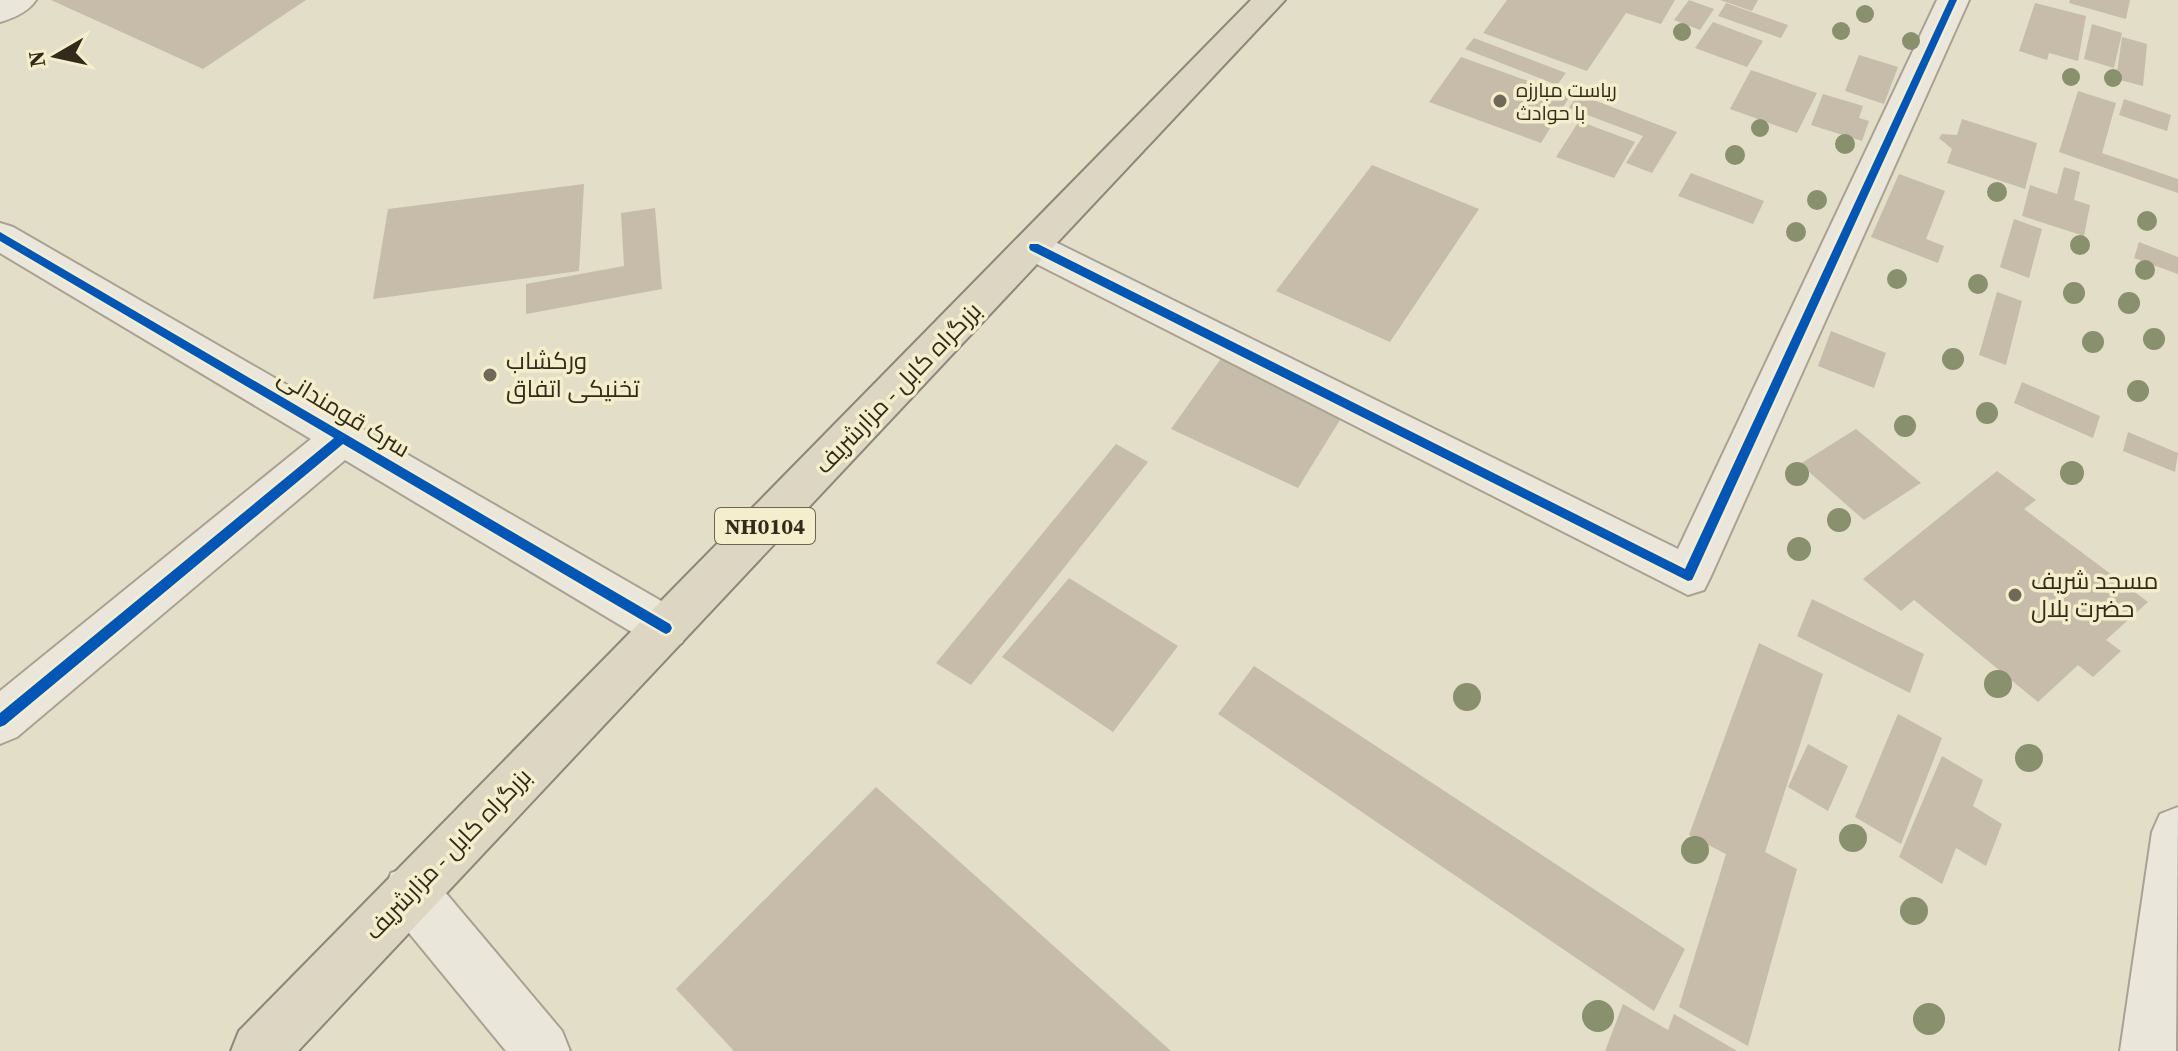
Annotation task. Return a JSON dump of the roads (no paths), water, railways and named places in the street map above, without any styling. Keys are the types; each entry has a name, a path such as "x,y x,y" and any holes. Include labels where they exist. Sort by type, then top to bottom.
{"highway":[{"name":"بزرگراه کابل - مزارشریف","path":"259,1051 1269,0"}],"street":[{"path":"0,12 20,0"},
{"path":"1034,247 1688,576 1953,0"},
{"name":"سرک قومندانی","path":"0,236 666,628"},
{"path":"0,721 343,437"},
{"path":"2148,1051 2178,832"},
{"path":"410,892 542,1051"}],"place":[{"name":"ریاست مبارزه با حوادث","path":"1500,101"},
{"name":"ورکشاب تخنیکی اتفاق","path":"490,375"},
{"name":"مسجد شریف حضرت بلال","path":"2015,595"}]}
